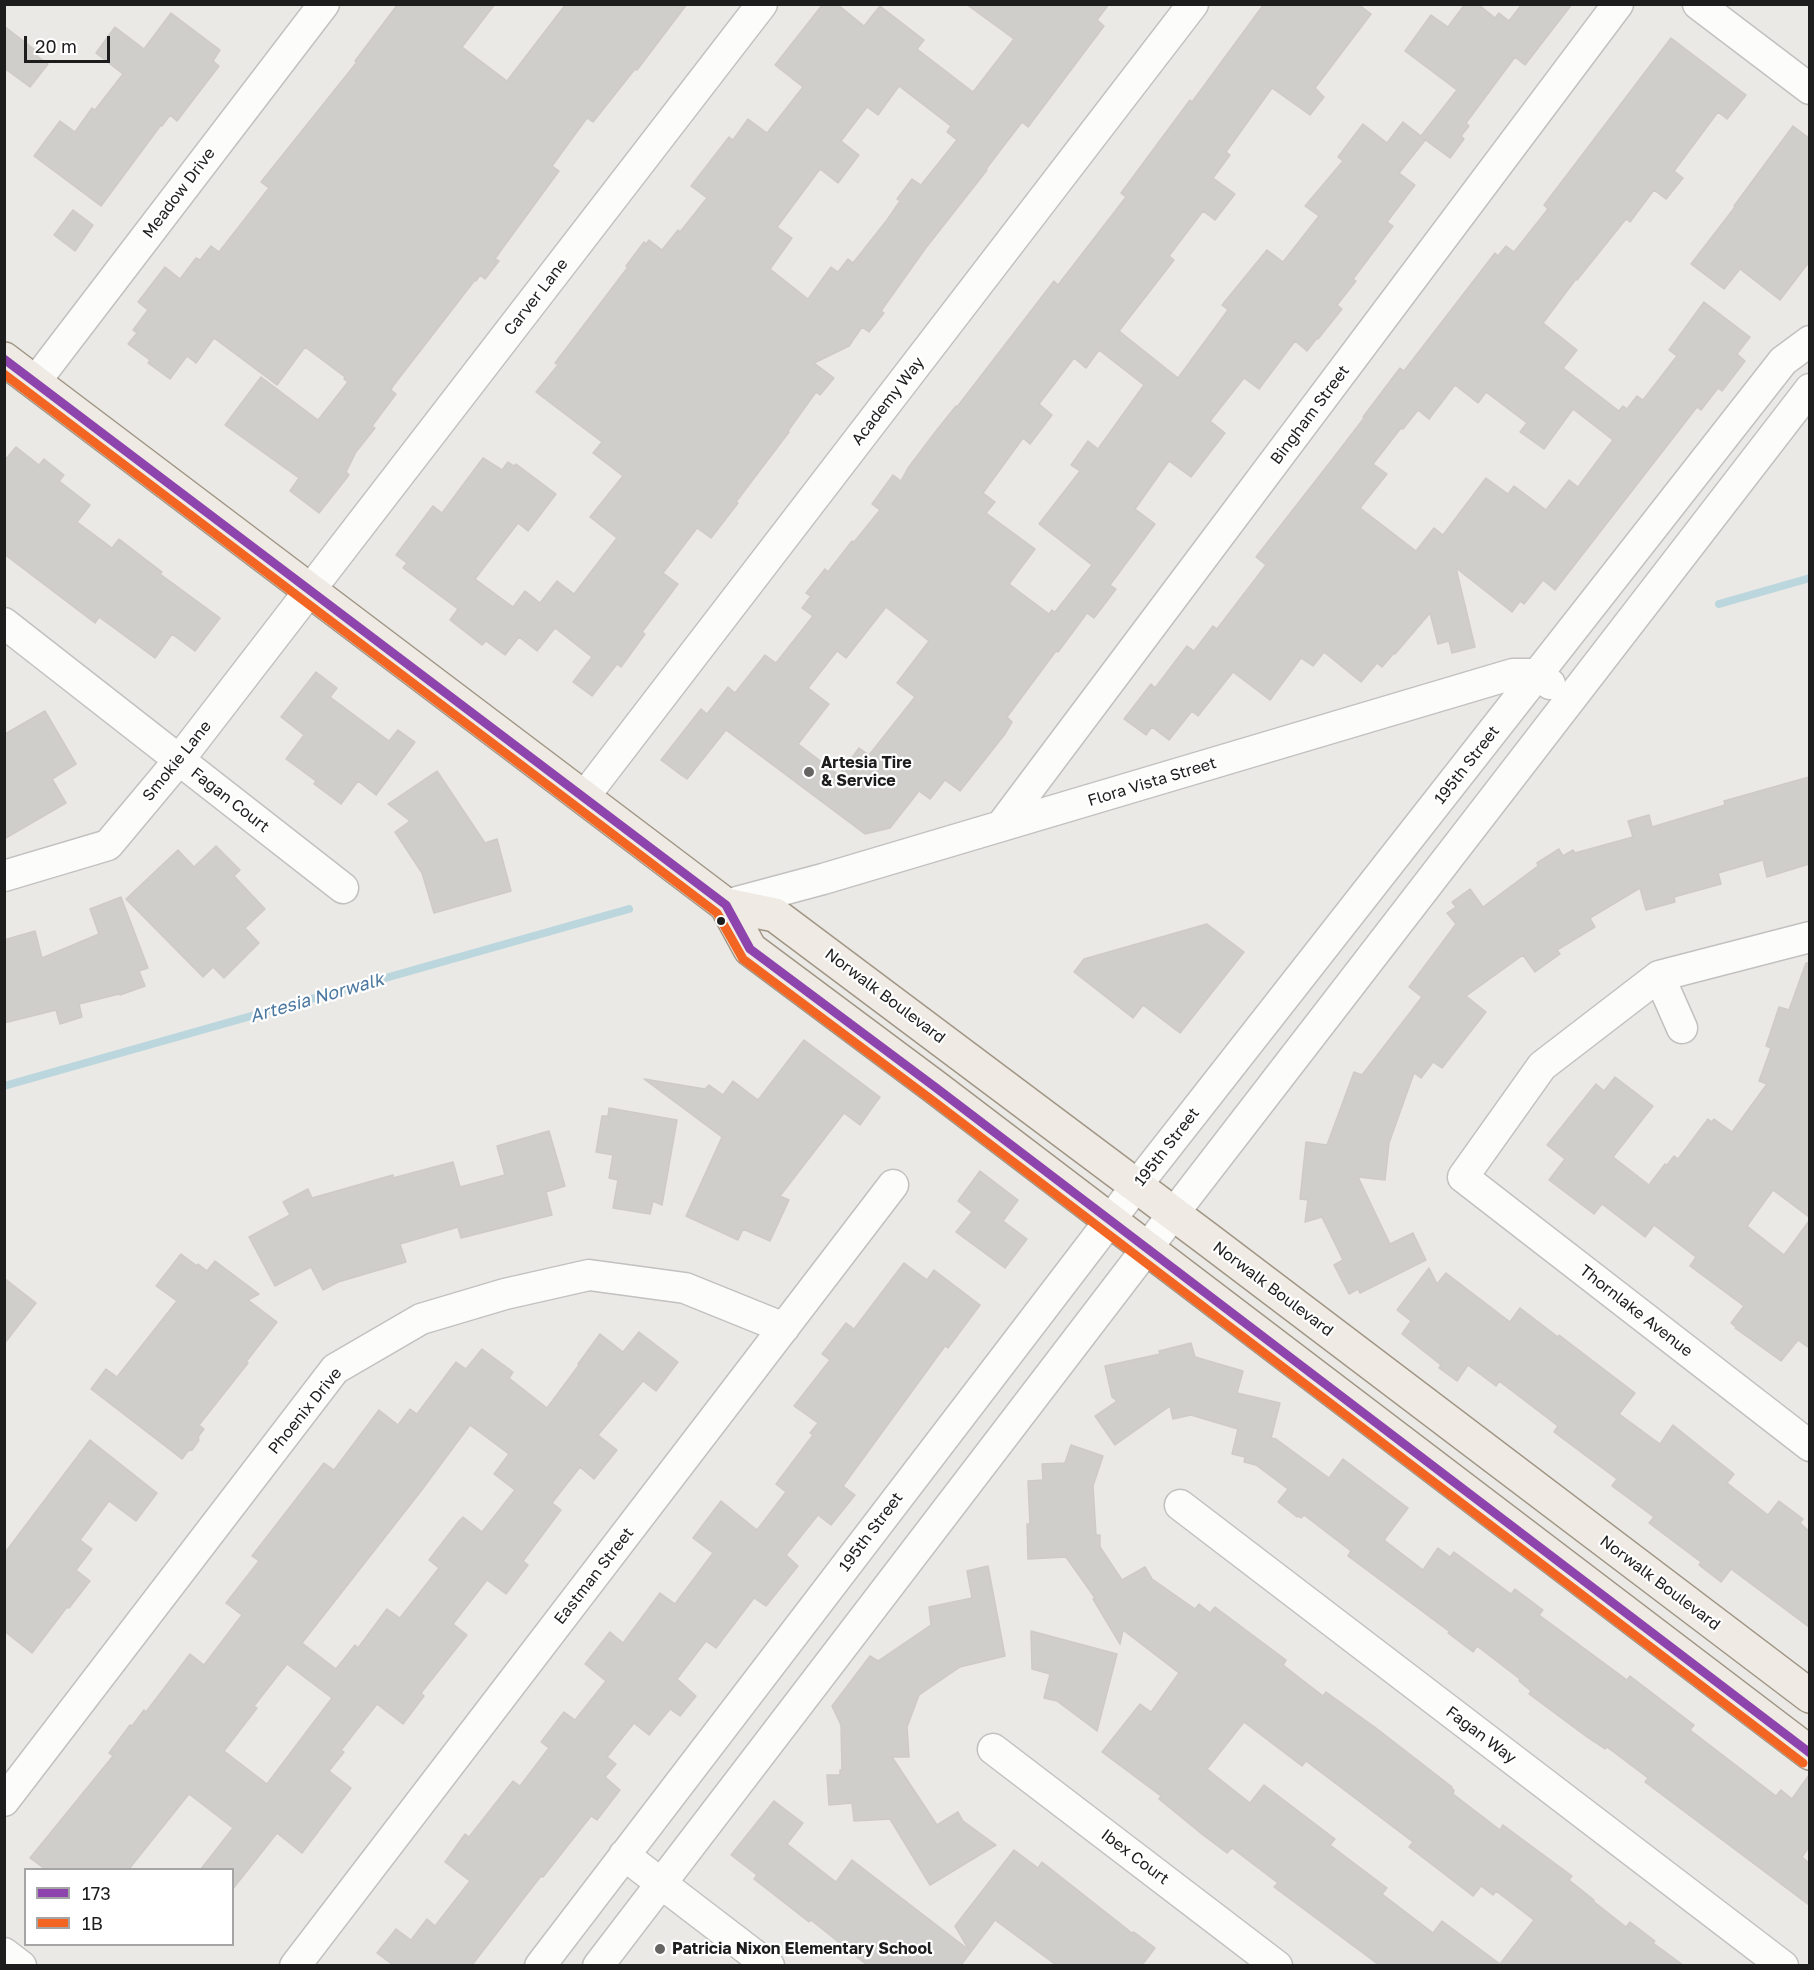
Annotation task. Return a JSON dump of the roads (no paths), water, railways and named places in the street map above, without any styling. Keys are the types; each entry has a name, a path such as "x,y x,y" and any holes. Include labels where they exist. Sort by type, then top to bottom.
{"main road":[{"name":"Norwalk Boulevard","path":"4,359 726,905 750,949 1110,1220 1809,1753"},
{"name":"Norwalk Boulevard","path":"726,905 776,915 1137,1185 1809,1696"}],"street":[{"name":"Meadow Drive","path":"35,382 324,4"},
{"name":"Carver Lane","path":"310,590 762,4"},
{"name":"Academy Way","path":"584,797 1193,4"},
{"name":"Bingham Street","path":"1001,826 1618,4"},
{"path":"1698,4 1809,89"},
{"name":"195th Street","path":"540,1965 1137,1185 1783,361 1809,341"},
{"path":"598,1965 1809,389"},
{"name":"Smokie Lane","path":"4,876 108,845 179,760 310,590"},
{"name":"Fagan Court","path":"4,623 343,888"},
{"name":"Flora Vista Street","path":"726,905 823,879 1513,674 1538,674"},
{"path":"1538,674 1571,699"},
{"path":"1682,1028 1659,976 1809,937"},
{"name":"Thornlake Avenue","path":"1659,976 1542,1066 1463,1177 1809,1446"},
{"name":"Eastman Street","path":"294,1965 893,1185"},
{"name":"Phoenix Drive","path":"4,1801 335,1369 421,1319 505,1294 589,1275 685,1288 784,1328"},
{"name":"Fagan Way","path":"1180,1505 1783,1965"},
{"name":"Ibex Court","path":"993,1749 1277,1965"},
{"path":"624,1855 769,1965"},
{"path":"4,1953 21,1965"}],"waterway":[{"name":"Artesia Norwalk","path":"1719,604 1810,578"},
{"name":"Artesia Norwalk","path":"4,1086 629,909"}],"place":[{"name":"Artesia Tire & Service","path":"809,772"},
{"name":"Patricia Nixon Elementary School","path":"660,1949"}]}
